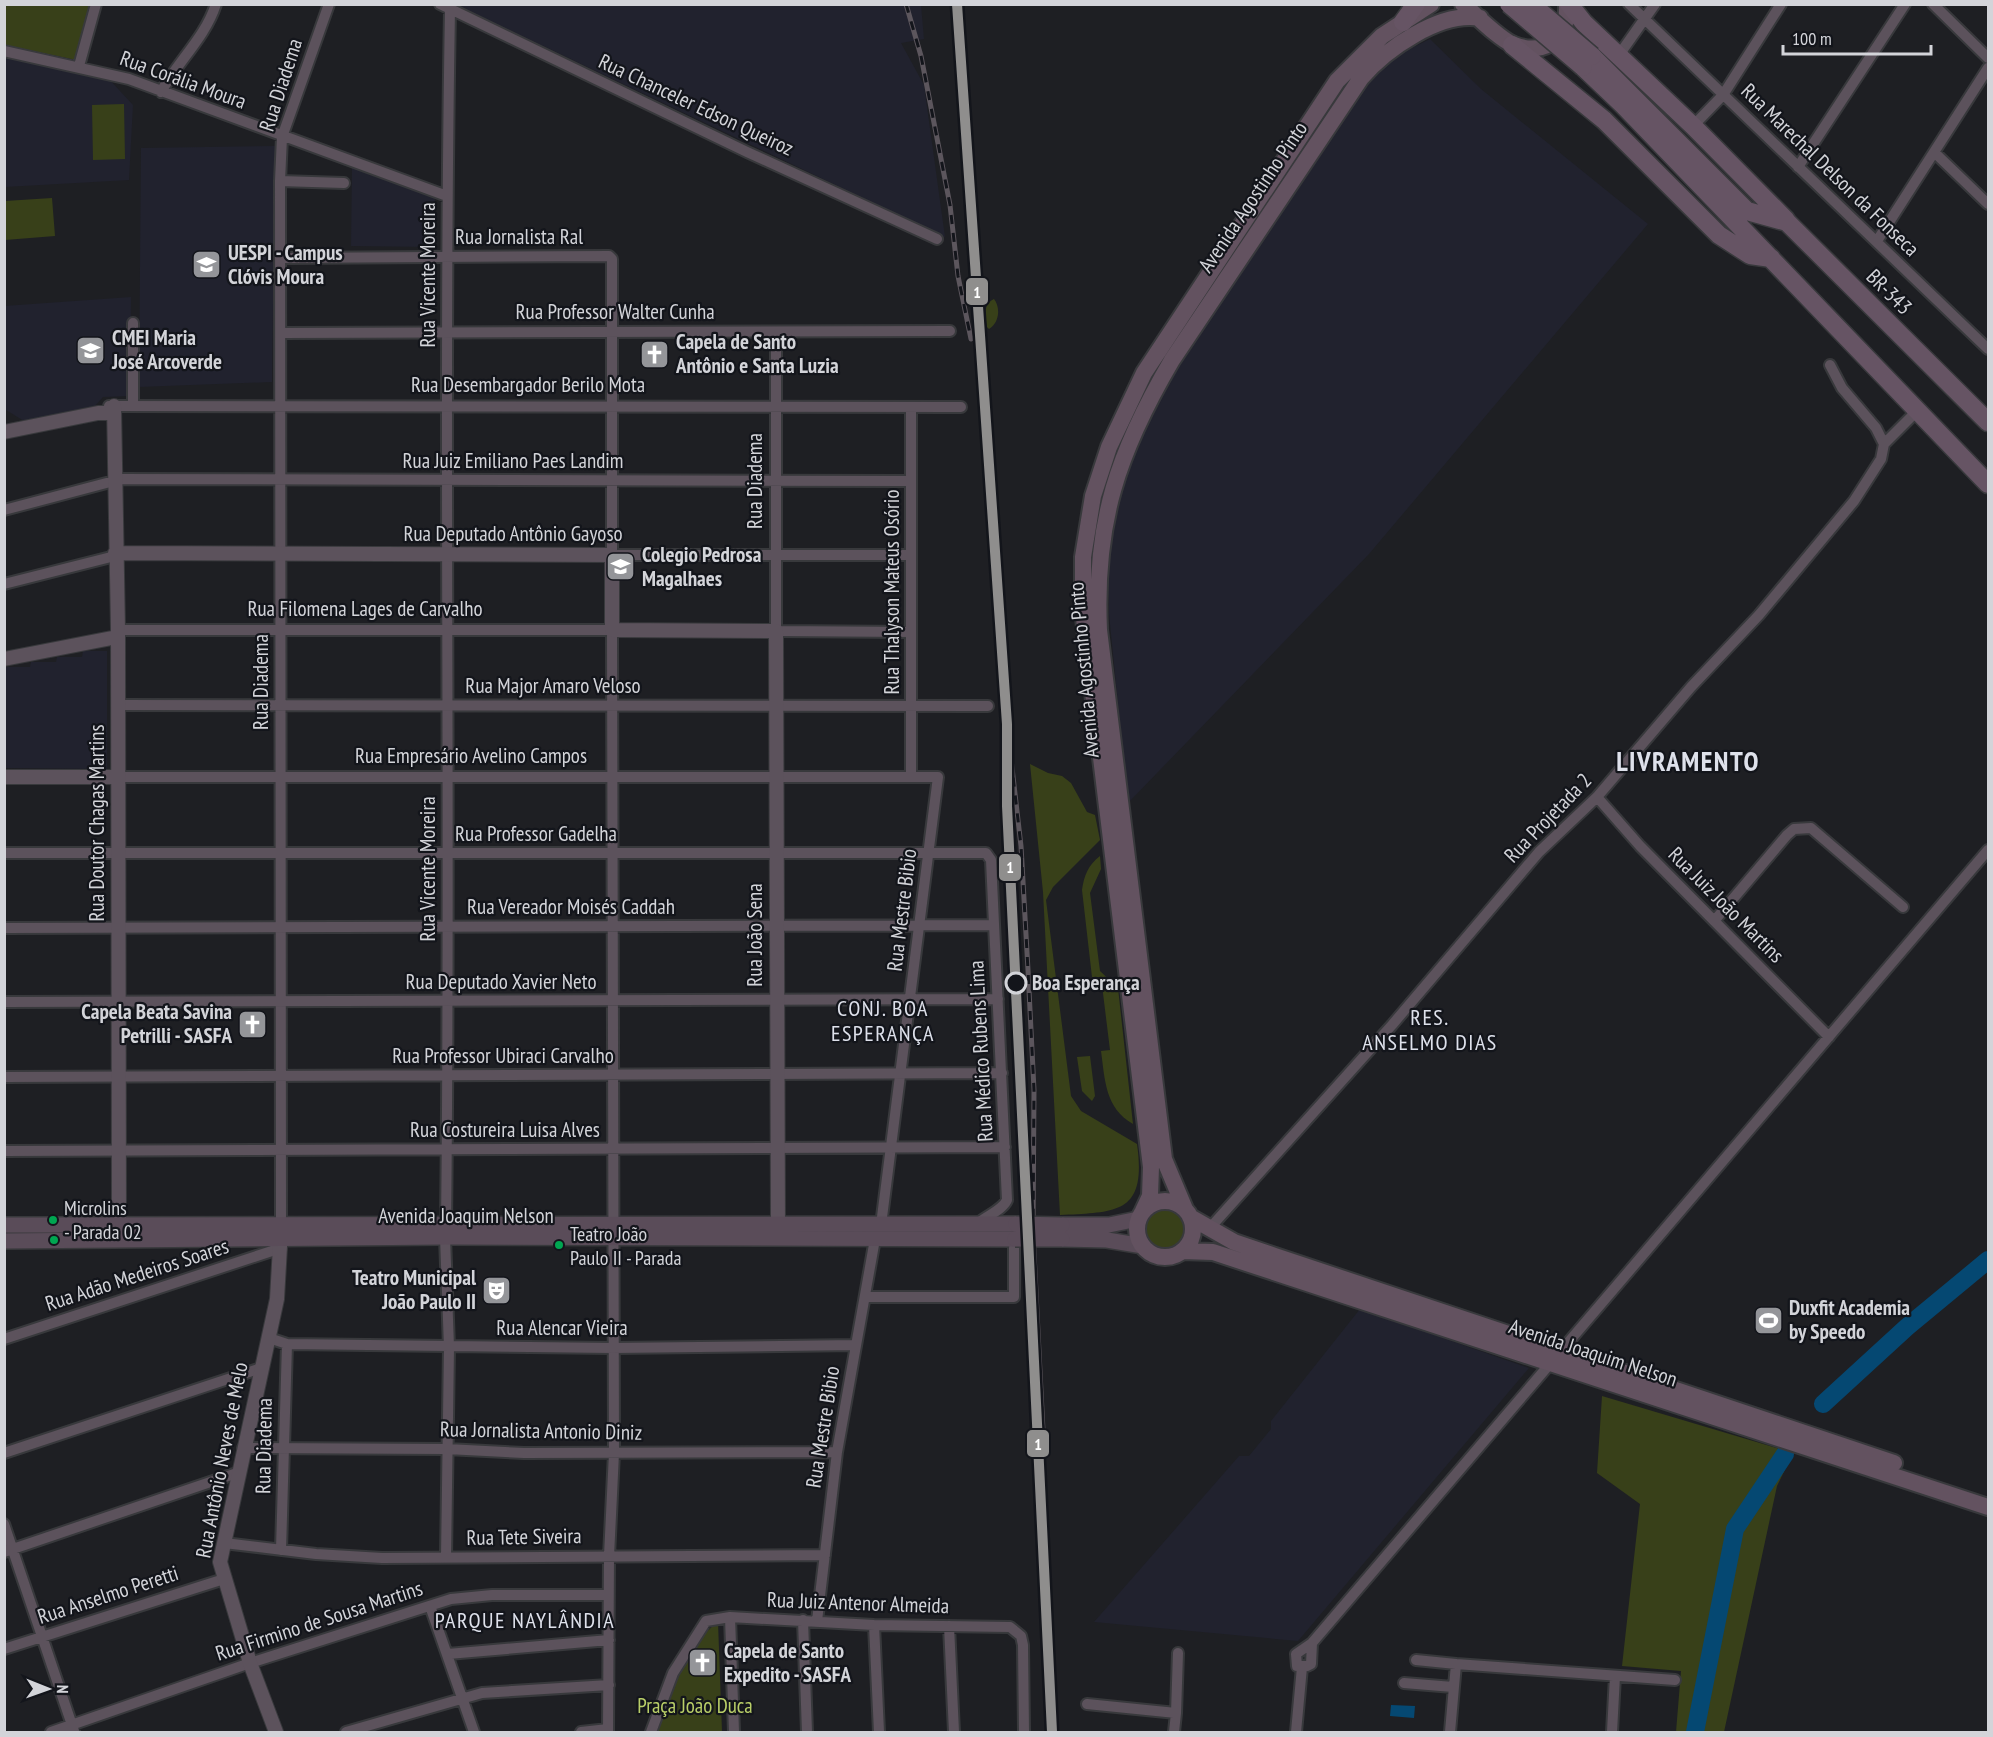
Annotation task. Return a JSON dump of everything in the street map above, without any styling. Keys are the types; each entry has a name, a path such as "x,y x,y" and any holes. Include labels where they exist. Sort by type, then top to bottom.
{"highway":[{"path":"1403,22 1416,4"},
{"path":"1509,4 1588,62"},
{"path":"1531,4 1698,172 1771,258 1989,484"},
{"path":"1568,4 1584,23 1693,126 1787,222"},
{"path":"1582,4 1618,54"},
{"path":"1512,45 1604,120 1719,235 1750,255 1771,258"},
{"name":"BR-343","path":"1698,172 1747,211 1787,222 1989,422"}],"main road":[{"name":"Avenida Agostinho Pinto","path":"1141,1215 1150,1196 1151,1167 1083,610 1083,557 1093,496 1109,447 1144,373 1337,81 1370,46 1431,4"},
{"path":"1463,4 1477,11 1512,45 1541,47 1553,44 1561,35 1568,19 1568,4"},
{"name":"Avenida Agostinho Pinto","path":"1187,1213 1164,1159 1099,630 1099,554 1110,495 1123,454 1147,403 1172,360 1361,78 1380,58 1422,32 1477,11"},
{"path":"1168,1201 1187,1213 1192,1235 1182,1251 1166,1257 1149,1252 1143,1246 1137,1228 1141,1215 1150,1205 1168,1201"},
{"name":"Avenida Joaquim Nelson","path":"1187,1213 1209,1229 1275,1256 1556,1357"},
{"name":"Avenida Joaquim Nelson","path":"4,1225 119,1232 281,1237 446,1230 878,1232 1015,1237 1109,1224 1141,1215"},
{"name":"Avenida Joaquim Nelson","path":"878,1232 976,1225 1015,1237"},
{"name":"Avenida Joaquim Nelson","path":"4,1240 119,1232"},
{"name":"Avenida Joaquim Nelson","path":"1062,1232 1143,1246"},
{"name":"Avenida Joaquim Nelson","path":"1182,1251 1213,1252 1556,1357 1875,1463 1989,1507"},
{"name":"Avenida Joaquim Nelson","path":"1875,1463 1989,1495"}],"street":[{"path":"79,66 96,4"},
{"path":"161,92 174,68 204,32 216,4"},
{"name":"Rua Diadema","path":"281,1237 280,181 282,137 329,4"},
{"name":"Rua Marechal Delson da Fonseca","path":"1629,4 1989,349"},
{"path":"1618,54 1655,4"},
{"path":"1693,126 1723,95 1782,4"},
{"path":"1798,167 1905,4"},
{"path":"1933,4 1989,58"},
{"name":"Rua Vicente Moreira","path":"445,7 449,1001 446,1230 447,1558"},
{"name":"Rua Chanceler Edson Queiroz","path":"445,7 747,152 937,239"},
{"name":"Rua Corália Moura","path":"4,51 129,79 282,137 447,195"},
{"path":"1877,241 1989,68"},
{"path":"1935,153 1989,204"},
{"path":"280,181 344,183"},
{"name":"Rua Jornalista Ral","path":"280,258 609,256 612,259 610,332"},
{"path":"133,323 133,406"},
{"name":"Rua Professor Walter Cunha","path":"281,333 950,331"},
{"path":"581,1732 608,1731 608,1595 614,1453 610,332"},
{"name":"Rua Diadema","path":"776,332 774,481 776,631"},
{"path":"1830,365 1842,388 1876,428 1884,444 1917,411"},
{"name":"Rua Desembargador Berilo Mota","path":"4,432 133,406 961,407"},
{"name":"Rua Thalyson Mateus Osório","path":"911,407 911,777"},
{"name":"Rua Doutor Chagas Martins","path":"114,409 118,705 117,1151 119,1232"},
{"path":"4,423 21,429"},
{"name":"Rua Projetada 2","path":"1209,1229 1392,1025 1545,845 1597,797 1691,687 1759,615 1854,501 1881,459 1884,444"},
{"name":"Rua Juiz Emiliano Paes Landim","path":"4,510 114,480 911,481"},
{"name":"Rua Deputado Antônio Gayoso","path":"4,584 115,555 911,555"},
{"name":"Rua Filomena Lages de Carvalho","path":"4,659 117,634 281,629 612,630"},
{"path":"612,630 911,632"},
{"name":"Rua João Sena","path":"776,631 778,1231"},
{"name":"Rua Major Amaro Veloso","path":"118,705 988,706"},
{"name":"Rua Empresário Avelino Campos","path":"4,777 938,777"},
{"name":"Rua Mestre Bibio","path":"817,1621 837,1452 878,1232 902,1075 938,777"},
{"name":"Rua Juiz João Martins","path":"1597,797 1640,846 1829,1037"},
{"path":"1714,920 1787,835 1803,826 1810,828 1903,907"},
{"path":"1296,1732 1302,1667 1295,1663 1296,1654 1312,1643 1989,850"},
{"name":"Rua Professor Gadelha","path":"4,853 981,852 986,853 991,860"},
{"name":"Rua Médico Rubens Lima","path":"976,1225 986,1215 1003,1207 1007,1200 991,860"},
{"name":"Rua Vereador Moisés Caddah","path":"4,928 994,925"},
{"name":"Rua Deputado Xavier Neto","path":"4,1002 998,999"},
{"name":"Rua Professor Ubiraci Carvalho","path":"4,1077 1002,1073"},
{"name":"Rua Costureira Luisa Alves","path":"4,1151 1005,1147"},
{"name":"Rua Antônio Neves de Melo","path":"276,1732 250,1663 220,1562 237,1473 277,1299 281,1237"},
{"name":"Rua Adão Medeiros Soares","path":"4,1339 281,1237"},
{"path":"865,1297 1014,1297 1015,1237"},
{"name":"Rua Alencar Vieira","path":"269,1338 287,1344 448,1347 613,1348 856,1345"},
{"name":"Rua Diadema","path":"281,1550 287,1344"},
{"path":"4,1453 261,1368"},
{"name":"Rua Jornalista Antonio Diniz","path":"243,1448 614,1453 837,1452"},
{"path":"9,1551 237,1473"},
{"path":"4,1524 9,1551 43,1636 74,1729"},
{"name":"Rua Tete Siveira","path":"224,1543 371,1558 825,1555"},
{"name":"Rua Anselmo Peretti","path":"4,1649 224,1579"},
{"name":"Rua Firmino de Sousa Martins","path":"51,1732 74,1729 250,1663 451,1599 492,1595 608,1595"},
{"path":"430,1606 474,1732"},
{"path":"730,1617 734,1732"},
{"name":"Rua Juiz Antenor Almeida","path":"651,1732 673,1673 706,1622 730,1617 874,1625 1010,1627 1021,1636 1023,1645 1024,1732"},
{"path":"803,1620 807,1732"},
{"path":"874,1625 879,1732"},
{"path":"949,1626 954,1732"},
{"path":"448,1654 609,1640"},
{"path":"1174,1732 1178,1653"},
{"path":"1416,1660 1675,1680"},
{"path":"1450,1732 1456,1664"},
{"path":"1612,1732 1616,1676"},
{"path":"1404,1683 1454,1687"},
{"path":"346,1732 462,1696 514,1689 609,1685"},
{"path":"1087,1704 1176,1713"}],"shaded area":[{"path":"457,5 921,5 924,39 901,43 924,85 945,237"},
{"path":"1430,39 1481,89 1648,224 1369,554 1128,803 1109,614 1108,556 1119,493 1131,456 1177,359 1284,209 1349,109 1385,61"},
{"path":"5,58 107,77 133,105 129,180 5,187"},
{"name":"UESPI - Campus Clóvis Moura","path":"275,146 272,382 139,387 141,148"},
{"path":"352,166 435,196 434,247 351,246"},
{"name":"CMEI Maria José Arcoverde","path":"131,297 130,396 103,397 95,406 24,421 6,410 4,306"},
{"path":"83,651 107,651 107,769 5,768 5,667 30,667 31,662 56,662 57,657 82,657"},
{"path":"1360,1309 1529,1368 1298,1641 1094,1622 1239,1456 1249,1456 1271,1429 1271,1421"}],"green space":[{"path":"5,5 91,5 76,60 5,45"},
{"path":"124,104 125,159 93,160 92,105"},
{"path":"52,198 55,236 5,240 5,201"},
{"path":"994,299 998,307 998,315 995,323 989,329 986,311 990,301"},
{"path":"1030,764 1048,773 1062,776 1071,783 1087,812 1095,815 1100,840 1053,887 1046,900 1071,1096 1081,1111 1137,1144 1139,1167 1137,1184 1132,1196 1124,1205 1112,1210 1060,1215 1043,892"},
{"path":"1100,856 1101,869 1090,893 1100,971 1118,988 1133,1124 1117,1110 1112,1102 1106,1083 1101,1051 1110,1050 1101,977 1092,977 1082,890 1087,871"},
{"path":"1090,1056 1095,1096 1092,1101 1082,1091 1077,1057"},
{"path":"1164,1205 1181,1212 1188,1229 1181,1246 1164,1253 1147,1246 1140,1229 1147,1212"},
{"path":"1602,1396 1793,1453 1777,1486 1724,1732 1676,1732 1681,1671 1622,1666 1640,1504 1597,1473"},
{"name":"Praça João Duca","path":"718,1622 722,1732 656,1732 689,1657 698,1643"}],"water":[{"path":"1391,1705 1415,1706 1414,1718 1390,1716"}],"waterway":[{"path":"1823,1404 1907,1327 1988,1260"},
{"path":"1695,1732 1735,1529 1785,1454"}],"railway":[{"path":"906,4 921,56 950,205 958,276 971,339"},
{"path":"1007,724 1021,846 1028,970 1034,1090 1033,1233 1043,1431"}],"transit line":[{"name":"1","path":"957,4 1007,724 1007,806 1052,1732"}],"place":[{"name":"UESPI - Campus Clóvis Moura","path":"207,265"},
{"name":"CMEI Maria José Arcoverde","path":"91,350"},
{"name":"Capela de Santo Antônio e Santa Luzia","path":"655,354"},
{"name":"Colegio Pedrosa Magalhaes","path":"621,567"},
{"name":"Boa Esperança","path":"1016,983"},
{"name":"Capela Beata Savina Petrilli - SASFA","path":"253,1024"},
{"name":"Microlins - Parada 02","path":"53,1220"},
{"name":"Teatro João Paulo II - Parada","path":"559,1245"},
{"name":"Teatro Municipal João Paulo II","path":"497,1290"},
{"name":"Duxfit Academia by Speedo","path":"1768,1320"},
{"name":"Capela de Santo Expedito - SASFA","path":"703,1663"}],"district":[{"name":"LIVRAMENTO","path":"1688,762"},
{"name":"CONJ. BOA ESPERANÇA","path":"883,1020"},
{"name":"RES. ANSELMO DIAS","path":"1430,1030"},
{"name":"PARQUE NAYLÂNDIA","path":"525,1620"}]}
